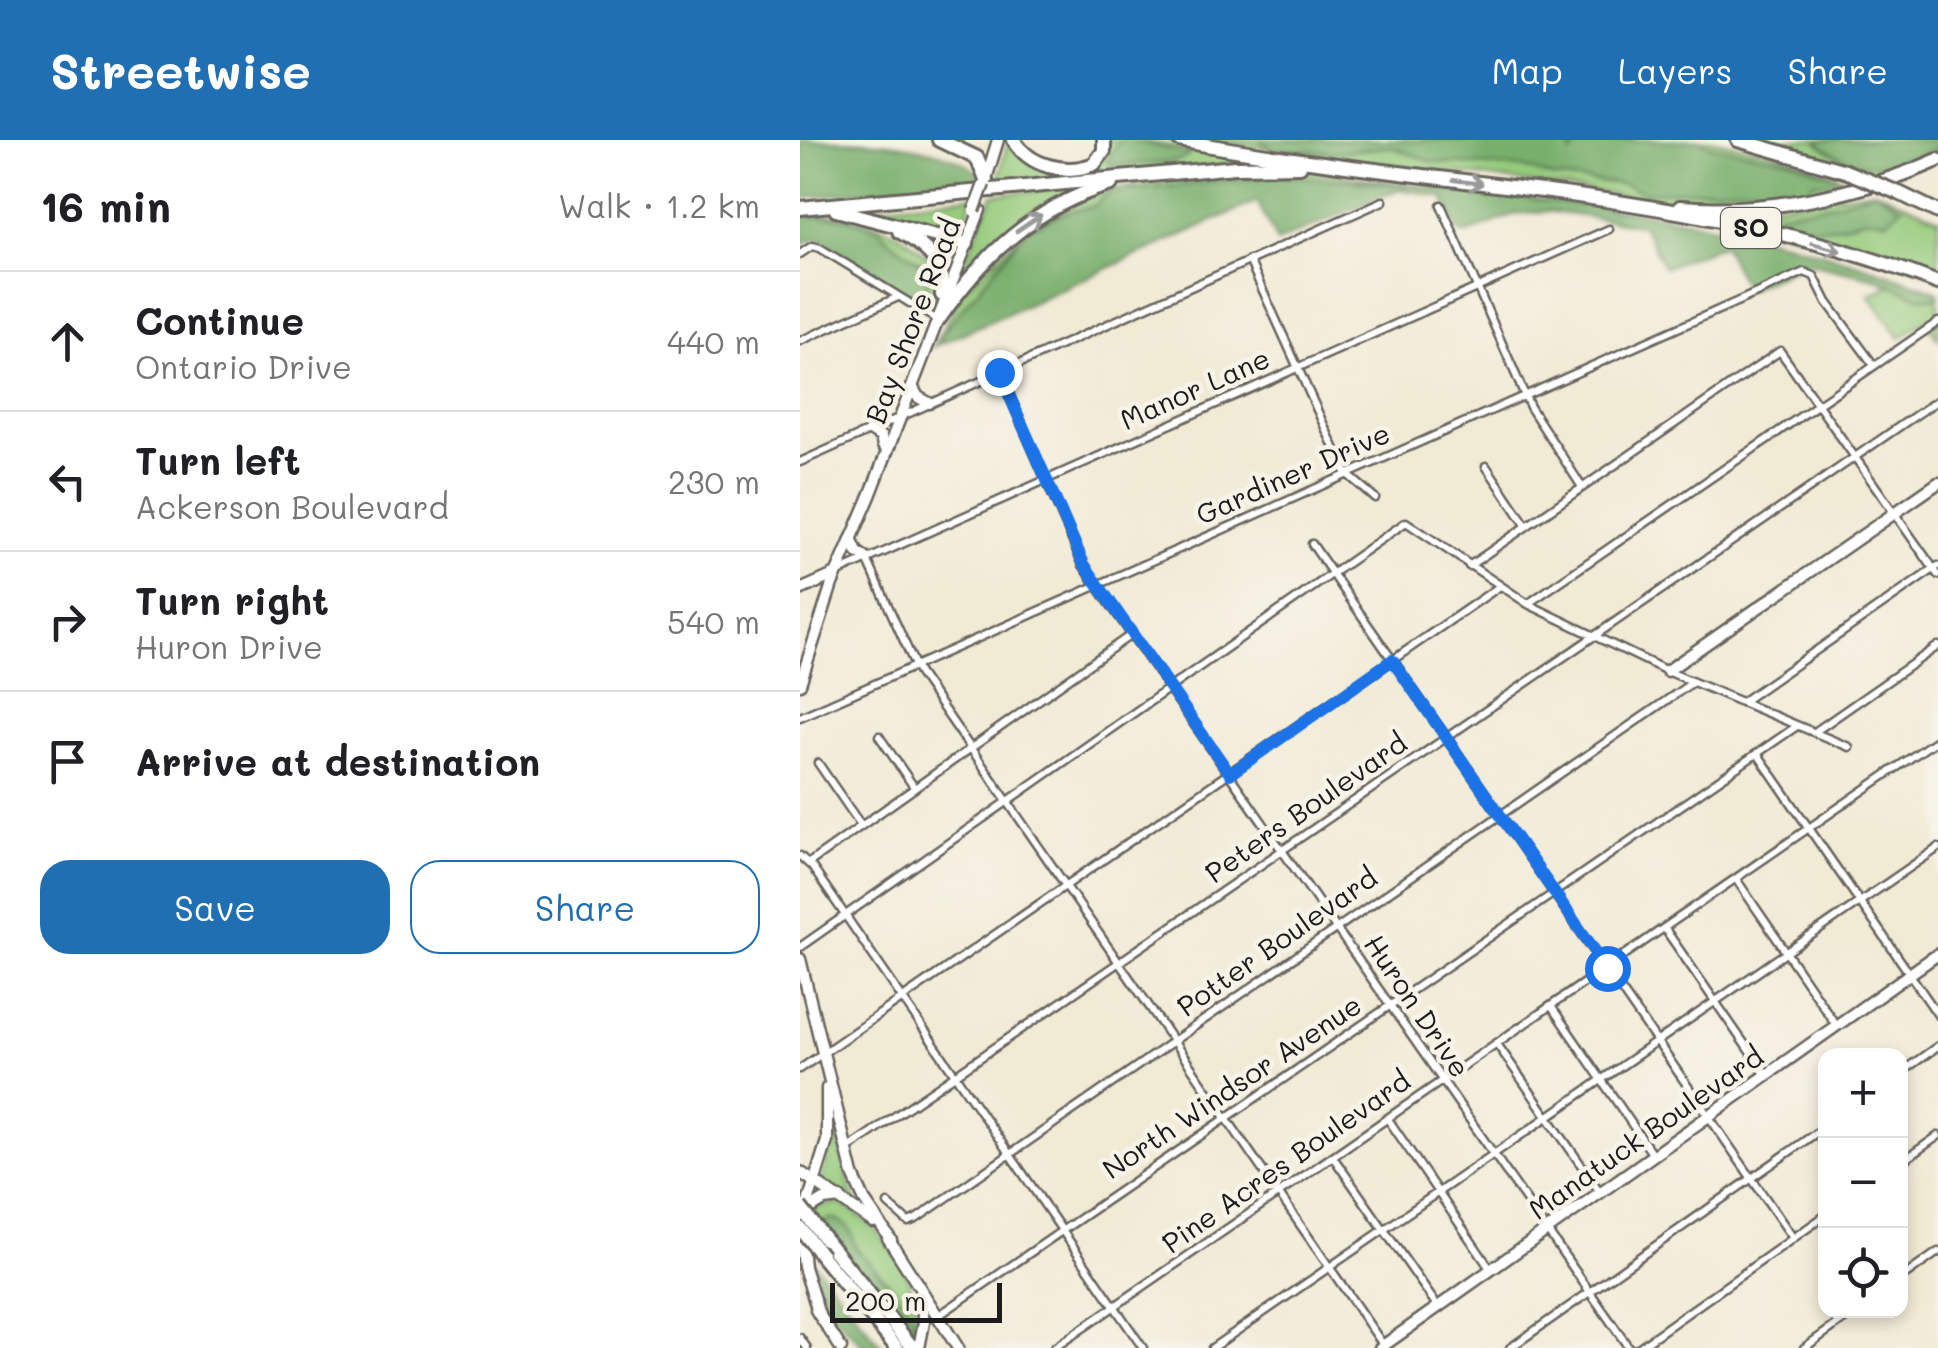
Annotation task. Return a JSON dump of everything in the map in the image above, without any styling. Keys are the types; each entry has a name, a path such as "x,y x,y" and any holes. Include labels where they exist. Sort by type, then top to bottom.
{"highway":[{"path":"938,140 978,158 987,182"},
{"path":"1014,140 1038,162 1073,169 1096,162 1104,151 1104,140"},
{"name":"SO","path":"1180,140 1558,194 1760,230 1938,283"},
{"path":"1738,140 1845,171 1938,212"},
{"path":"1558,194 1698,208 1781,204 1816,199 1889,179 1938,160"},
{"path":"804,208 1267,165 1378,170"},
{"path":"937,319 982,263 1038,217 1096,188 1172,173"},
{"path":"804,208 843,211 965,244"},
{"path":"879,220 912,238 935,259 942,273 942,295"},
{"path":"802,1210 908,1345"},
{"path":"800,1228 908,1345"}],"main road":[{"name":"Bay Shore Road","path":"800,684 883,446 913,386 1000,140"},
{"name":"Bay Shore Road","path":"859,515 870,496 937,319 942,295 965,244"},
{"path":"913,386 918,398 930,404"},
{"path":"870,430 879,434 883,446"},
{"path":"1667,670 1938,483"},
{"path":"850,538 857,552 867,560"},
{"name":"Manor Lane","path":"802,589 837,573"},
{"path":"802,589 817,595 823,610"},
{"name":"Manatuck Boulevard","path":"1383,1347 1938,954"},
{"path":"800,960 846,1149 864,1198 958,1348"},
{"path":"819,1315 801,1252 802,1210 816,1182 828,1132 827,1078"},
{"path":"800,1172 870,1218 891,1240"},
{"path":"802,1210 824,1200 842,1198"},
{"path":"908,1345 924,1316 914,1276"},
{"path":"800,1283 841,1348"}],"street":[{"path":"800,462 1383,201"},
{"path":"1441,205 1524,396 1582,488"},
{"name":"Manor Lane","path":"837,573 1610,229"},
{"path":"801,253 812,246 820,248 937,319"},
{"path":"1249,260 1347,474 1375,498"},
{"name":"Gardiner Drive","path":"800,717 1804,272 1814,276 1827,302 1874,364"},
{"path":"800,341 899,297"},
{"path":"1528,604 1936,323"},
{"path":"1469,566 1779,352 1937,570 1741,702"},
{"name":"Huron Drive","path":"999,372 1084,564 1098,586 1629,1348"},
{"name":"Peters Boulevard","path":"846,1149 1938,400"},
{"path":"1486,466 1526,526"},
{"path":"800,947 1406,522 1528,604 1694,682 1850,746"},
{"path":"1312,544 1793,1238"},
{"path":"867,560 916,667 1383,1347"},
{"path":"800,1069 1500,586"},
{"path":"810,863 1132,634"},
{"path":"1815,732 1938,646"},
{"name":"Potter Boulevard","path":"888,1204 908,1222 916,1219 1694,682"},
{"name":"North Windsor Avenue","path":"938,1317 1798,725"},
{"path":"878,736 914,787"},
{"name":"Pine Acres Boulevard","path":"1054,1348 1938,739"},
{"path":"1757,753 1938,1015"},
{"path":"818,763 860,824"},
{"path":"1212,1348 1938,848"},
{"path":"800,856 810,863 1143,1348"},
{"path":"1736,879 1837,1026"},
{"path":"1665,928 1766,1076"},
{"path":"1551,1006 1654,1156"},
{"path":"1497,1044 1600,1193"},
{"path":"1908,1067 1938,1046"},
{"path":"1388,1119 1491,1270"},
{"path":"1510,1348 1818,1132"},
{"path":"1908,1157 1938,1136"},
{"path":"1333,1157 1438,1308"},
{"path":"1638,1348 1818,1221"},
{"path":"1908,1273 1938,1252"},
{"path":"1804,1348 1846,1318"},
{"path":"800,1338 807,1348"}],"green space":[{"path":"800,140 873,142 924,149 967,165 982,177 977,189 943,183 800,198"},
{"path":"1008,140 1020,154 1092,169 1106,140 1148,142 1272,161 996,188"},
{"path":"1120,140 1191,154 1165,163 1113,166 1106,161"},
{"path":"1203,140 1714,140 1785,155 1859,184 1754,203 1687,204"},
{"path":"1258,140 1571,140 1571,153 1579,141 1699,140 1796,161 1844,180 1813,182 1806,191 1765,194 1758,187 1644,193 1623,184 1555,178 1523,168 1432,162 1391,147 1336,152 1273,149"},
{"path":"1761,140 1938,140 1938,155 1884,178 1848,163"},
{"path":"1938,140 1938,146 1908,160 1877,165 1847,160 1818,143"},
{"path":"1303,170 1528,199 1389,182 1276,176 1109,193 1094,206 1061,214 1028,229 941,334 940,344 933,347 963,290 1034,223 1108,189 1225,174"},
{"path":"1276,176 1454,190 1686,220 1868,267 1938,292 1938,298 1919,297 1872,277 1806,262 1746,290 1723,244 1664,268 1642,225 1547,211 1515,214 1465,234 1458,231 1443,197 1399,189 1277,242 1257,201 940,344 941,334 1028,229 1061,214 1094,206 1109,193"},
{"path":"1096,185 1039,212 951,294 993,195"},
{"path":"1874,190 1938,218 1938,276 1860,250 1711,214"},
{"path":"1874,191 1902,207 1887,221 1867,218 1817,227 1781,221 1777,213 1836,203"},
{"path":"974,196 958,237 852,211 858,208"},
{"path":"800,214 858,218 912,243 938,270 929,307 918,304 818,238 914,299 921,262 884,237 879,229"},
{"path":"800,217 845,218 880,229 923,267 928,286 922,298 914,299 818,238 800,244"},
{"path":"1893,284 1919,297 1938,297 1938,339 1925,321 1900,338 1869,295"},
{"path":"833,1114 857,1203 820,1181 828,1158"},
{"path":"840,1203 873,1228 899,1261 914,1299 915,1341 811,1212 819,1205"},
{"path":"833,1218 849,1229 855,1247 902,1299 914,1320 910,1329 820,1223"},
{"path":"812,1260 883,1348 864,1348 840,1322 821,1291"}],"route":[{"path":"999,372 1084,564 1230,774 1392,660 1607,968"}]}
